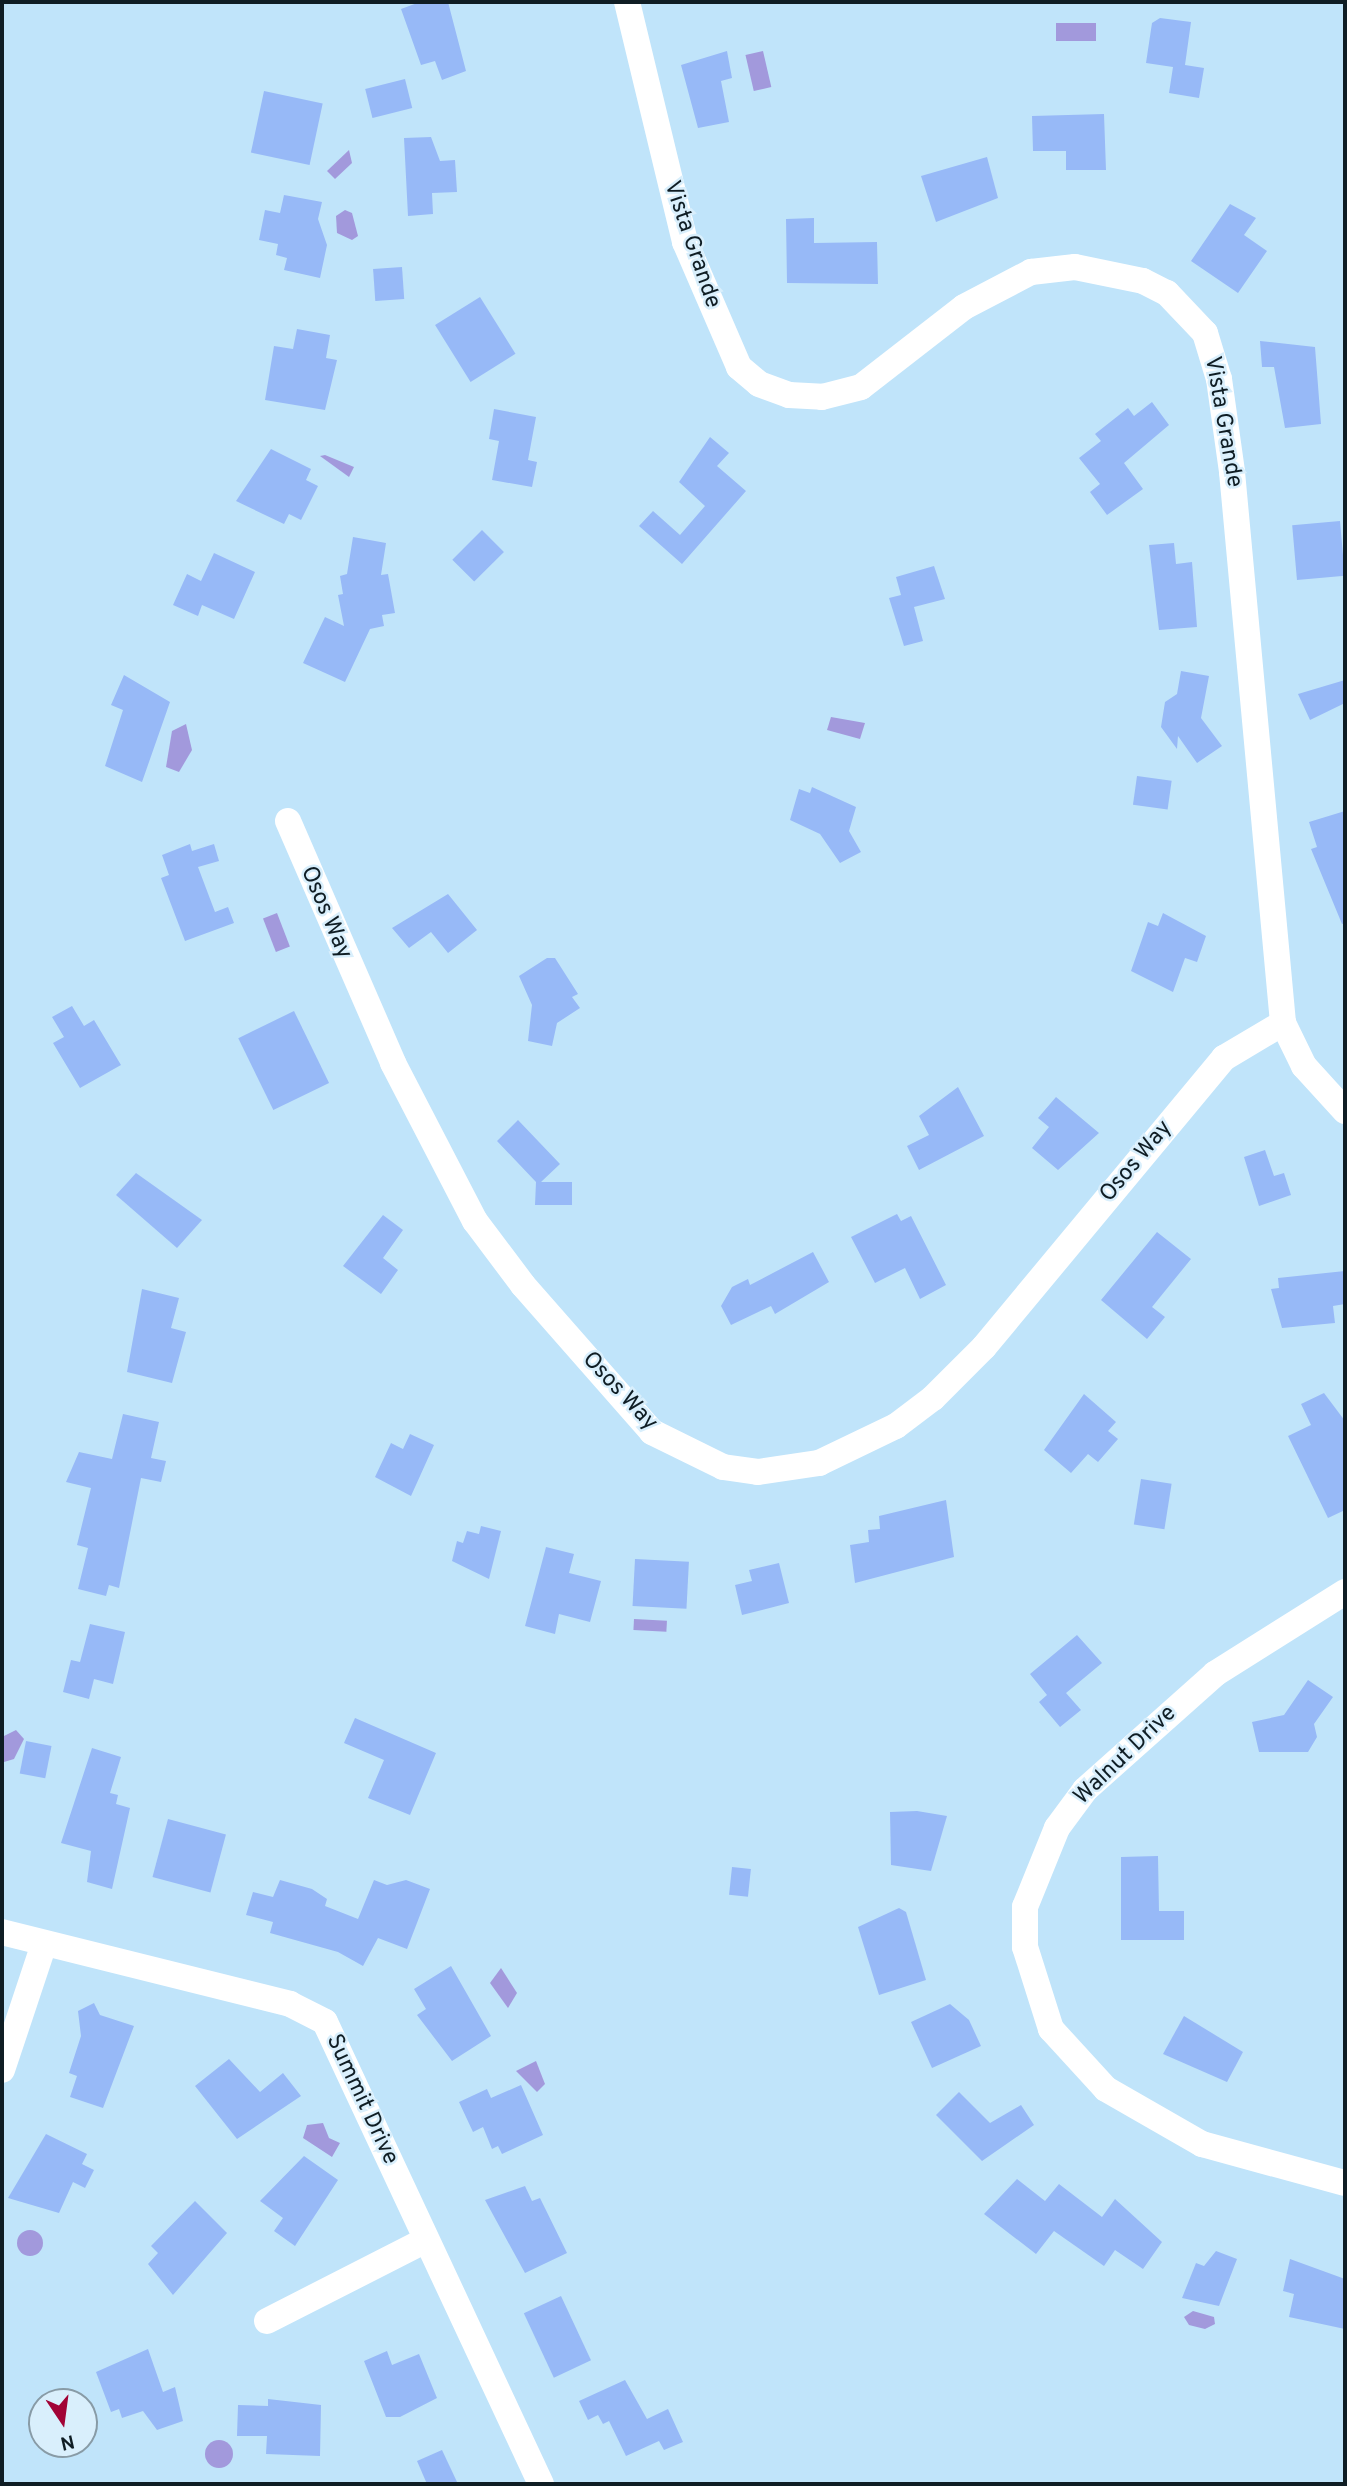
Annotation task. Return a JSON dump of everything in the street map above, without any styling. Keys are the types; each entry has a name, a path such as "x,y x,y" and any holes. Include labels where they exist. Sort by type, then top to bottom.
{"street":[{"name":"Vista Grande","path":"627,2 685,242 739,367 759,383 789,395 822,397 861,387 964,307 1031,272 1075,267 1143,281 1167,293 1205,333 1219,379 1232,472 1283,1023 1304,1066 1345,1111"},
{"name":"Osos Way","path":"288,821 387,1051 475,1221 523,1285 652,1432 723,1467 758,1472 819,1463 896,1426 933,1398 984,1347 1224,1058 1283,1023"},
{"name":"Walnut Drive","path":"1345,1592 1215,1674 1085,1790 1057,1828 1025,1907 1028,1958 1051,2029 1106,2089 1202,2144 1345,2183"},
{"name":"Summit Drive","path":"2,1932 315,2012 541,2484"},
{"path":"2,2070 44,1944"},
{"path":"267,2321 426,2240"}],"shaded area":[{"path":"1056,23 1096,23 1096,41 1056,41"},
{"path":"763,51 771,87 754,91 745,55"},
{"path":"349,150 352,163 335,179 327,171"},
{"path":"345,210 352,213 358,236 352,240 337,233 336,216"},
{"path":"325,455 354,467 349,477 320,456"},
{"path":"831,717 865,723 860,739 827,730"},
{"path":"186,724 192,750 179,772 166,767 172,731"},
{"path":"277,913 290,947 276,952 263,918"},
{"path":"634,1619 667,1621 666,1632 633,1630"},
{"path":"16,1730 24,1739 14,1759 4,1762 2,1737"},
{"path":"501,1968 517,1993 508,2008 490,1983"},
{"path":"536,2061 545,2084 537,2092 516,2071"},
{"path":"323,2123 329,2138 340,2143 332,2157 303,2138 307,2125"},
{"path":"30,2230 39,2234 43,2243 39,2252 30,2256 21,2252 17,2243 21,2234"},
{"path":"1193,2311 1214,2317 1215,2324 1205,2329 1189,2325 1184,2317"},
{"path":"219,2440 229,2444 233,2454 229,2464 219,2468 209,2464 205,2454 209,2444"}],"building":[{"path":"420,2 448,2 466,71 442,80 435,61 421,65 401,9"},
{"path":"1160,18 1191,22 1185,65 1204,68 1199,98 1169,93 1173,67 1146,63 1152,23"},
{"path":"727,51 732,78 721,81 729,122 698,128 681,65"},
{"path":"405,79 412,108 372,118 365,89"},
{"path":"264,91 323,103 310,165 251,153"},
{"path":"1104,114 1106,170 1066,170 1066,151 1033,151 1032,116"},
{"path":"431,137 440,161 455,160 457,192 432,193 433,214 408,216 404,138"},
{"path":"987,157 998,198 936,222 921,176"},
{"path":"284,195 322,202 318,219 327,245 320,278 284,270 287,258 276,255 278,244 259,240 265,210 280,213"},
{"path":"1230,204 1256,218 1244,235 1267,251 1238,293 1191,261"},
{"path":"814,218 814,243 877,242 878,284 787,283 786,219"},
{"path":"402,267 404,299 375,301 373,269"},
{"path":"480,297 516,354 471,382 435,325"},
{"path":"297,329 330,335 326,358 337,360 325,410 265,400 274,346 293,349"},
{"path":"1260,341 1315,347 1321,424 1285,428 1274,367 1262,367"},
{"path":"1152,402 1169,425 1124,463 1143,489 1107,515 1090,492 1100,484 1079,458 1101,441 1095,434 1128,408 1134,416"},
{"path":"494,409 536,417 528,460 537,462 532,487 492,480 499,441 489,439"},
{"path":"710,437 729,453 717,466 746,491 682,564 639,526 653,511 680,535 705,506 679,482"},
{"path":"271,449 311,469 306,480 318,486 301,520 289,514 284,524 236,501"},
{"path":"1340,521 1345,576 1297,580 1292,525"},
{"path":"482,530 504,552 474,582 452,560"},
{"path":"353,537 386,543 381,575 388,574 395,613 382,615 384,626 370,629 345,682 303,663 325,617 344,626 338,595 343,594 340,576 347,574"},
{"path":"1174,543 1176,564 1192,562 1197,627 1159,630 1149,545"},
{"path":"214,553 255,572 234,619 202,605 198,616 173,605 187,574 201,581"},
{"path":"934,566 945,599 914,607 923,641 904,646 889,598 901,595 896,577"},
{"path":"1181,671 1209,676 1201,718 1222,746 1197,763 1178,736 1177,749 1161,727 1165,702 1177,694"},
{"path":"124,675 170,702 142,782 105,766 123,710 111,705"},
{"path":"1345,680 1345,703 1310,720 1298,694"},
{"path":"1137,776 1172,781 1168,810 1133,805"},
{"path":"812,787 856,807 849,831 861,852 840,863 820,834 790,820 799,789 810,793"},
{"path":"1345,811 1345,923 1342,924 1311,849 1317,847 1309,822"},
{"path":"190,844 192,851 214,844 219,861 198,867 215,912 228,907 234,923 185,941 161,878 169,875 162,855"},
{"path":"448,894 477,930 448,953 431,932 409,948 392,928"},
{"path":"1163,913 1206,936 1197,962 1185,958 1173,992 1131,971 1148,922 1158,926"},
{"path":"547,958 555,958 578,994 572,997 580,1008 557,1023 552,1046 528,1041 532,1005 519,976"},
{"path":"72,1006 84,1026 94,1020 121,1065 80,1088 53,1043 64,1037 52,1017"},
{"path":"294,1011 329,1083 273,1110 238,1038"},
{"path":"958,1087 984,1136 919,1170 907,1146 929,1135 919,1116"},
{"path":"1056,1097 1099,1133 1058,1170 1032,1148 1049,1127 1038,1118"},
{"path":"518,1120 560,1164 541,1182 572,1182 572,1205 535,1205 536,1182 497,1141"},
{"path":"1265,1150 1274,1176 1284,1173 1291,1195 1259,1206 1244,1157"},
{"path":"136,1173 202,1220 177,1248 116,1195"},
{"path":"897,1214 901,1221 911,1216 946,1285 920,1299 905,1268 875,1283 851,1237"},
{"path":"383,1215 403,1230 383,1258 398,1270 381,1294 343,1266"},
{"path":"1157,1232 1191,1259 1152,1307 1165,1317 1147,1339 1101,1300"},
{"path":"813,1252 829,1282 775,1314 771,1306 731,1325 721,1306 732,1287 748,1279 750,1285"},
{"path":"1345,1271 1345,1304 1333,1306 1335,1323 1282,1328 1271,1289 1279,1288 1278,1278"},
{"path":"142,1289 179,1298 171,1328 186,1332 172,1383 127,1372"},
{"path":"1324,1393 1345,1421 1345,1510 1328,1518 1288,1436 1311,1425 1301,1404"},
{"path":"1084,1394 1116,1422 1108,1431 1118,1439 1098,1462 1088,1454 1071,1473 1044,1450"},
{"path":"123,1414 159,1422 151,1458 166,1461 161,1482 141,1478 119,1588 109,1585 106,1596 78,1589 88,1548 77,1545 91,1488 66,1482 79,1452 112,1459"},
{"path":"410,1434 434,1445 411,1496 375,1477 391,1443 403,1449"},
{"path":"1141,1479 1172,1484 1164,1529 1134,1524"},
{"path":"946,1500 954,1557 855,1583 850,1545 869,1542 868,1530 880,1529 879,1516"},
{"path":"481,1526 501,1531 489,1579 452,1561 457,1541 463,1543 467,1531 479,1534"},
{"path":"546,1547 574,1554 569,1573 601,1581 590,1622 559,1614 555,1634 525,1626"},
{"path":"635,1559 689,1562 686,1609 633,1606"},
{"path":"779,1563 789,1603 742,1615 735,1585 752,1581 749,1570"},
{"path":"90,1624 125,1632 113,1684 94,1679 89,1699 63,1692 71,1660 80,1662"},
{"path":"1077,1635 1102,1663 1066,1693 1081,1710 1060,1727 1039,1702 1047,1695 1030,1674"},
{"path":"1308,1680 1333,1697 1314,1724 1317,1737 1308,1752 1259,1752 1252,1722 1284,1715"},
{"path":"355,1718 436,1753 410,1815 368,1798 384,1760 344,1743"},
{"path":"26,1741 52,1746 45,1778 20,1773"},
{"path":"92,1748 121,1757 110,1793 118,1795 116,1804 130,1808 112,1889 87,1882 91,1851 61,1843"},
{"path":"917,1811 947,1816 931,1871 891,1865 890,1812"},
{"path":"168,1819 226,1835 210,1892 152,1877"},
{"path":"1158,1856 1159,1911 1184,1911 1184,1940 1121,1940 1121,1857"},
{"path":"732,1867 751,1869 748,1897 729,1895"},
{"path":"280,1880 312,1889 327,1899 325,1906 358,1919 374,1880 387,1885 406,1880 430,1889 407,1949 378,1938 363,1966 338,1952 270,1933 273,1922 246,1915 253,1892 273,1897"},
{"path":"899,1908 906,1912 926,1980 879,1995 858,1927"},
{"path":"451,1966 491,2036 452,2061 417,2015 426,2009 414,1989"},
{"path":"94,2003 100,2015 134,2026 103,2108 70,2097 77,2076 69,2073 81,2036 78,2011"},
{"path":"950,2004 969,2020 981,2046 932,2068 911,2022"},
{"path":"1184,2016 1243,2052 1227,2082 1163,2054"},
{"path":"229,2059 260,2092 283,2073 301,2096 237,2139 195,2086"},
{"path":"521,2085 543,2135 502,2154 498,2146 492,2149 483,2127 473,2132 459,2102 487,2089 491,2098"},
{"path":"959,2092 990,2123 1021,2105 1034,2125 982,2161 936,2115"},
{"path":"46,2134 87,2154 82,2164 94,2170 85,2188 73,2182 59,2213 8,2198"},
{"path":"304,2156 338,2180 295,2246 274,2231 283,2218 260,2201"},
{"path":"1017,2179 1045,2201 1059,2184 1102,2217 1115,2199 1162,2242 1143,2269 1115,2250 1104,2266 1054,2231 1036,2254 984,2214"},
{"path":"525,2186 532,2201 540,2198 567,2253 525,2273 485,2200"},
{"path":"195,2201 227,2233 173,2295 148,2264 158,2253 151,2246"},
{"path":"1216,2251 1237,2259 1219,2306 1182,2298 1196,2263 1204,2266"},
{"path":"1290,2259 1345,2279 1345,2329 1289,2317 1294,2294 1283,2291"},
{"path":"561,2296 591,2360 554,2378 524,2313"},
{"path":"148,2349 163,2392 175,2387 183,2421 157,2430 143,2411 122,2418 119,2409 111,2412 96,2372"},
{"path":"387,2351 392,2365 419,2354 437,2398 400,2417 386,2417 364,2361"},
{"path":"625,2380 647,2419 668,2409 683,2442 664,2450 659,2441 626,2456 609,2421 603,2424 598,2415 588,2420 579,2401"},
{"path":"268,2399 321,2405 320,2456 266,2454 267,2436 237,2436 238,2405 268,2406"},
{"path":"442,2450 458,2484 427,2484 417,2461"}]}
